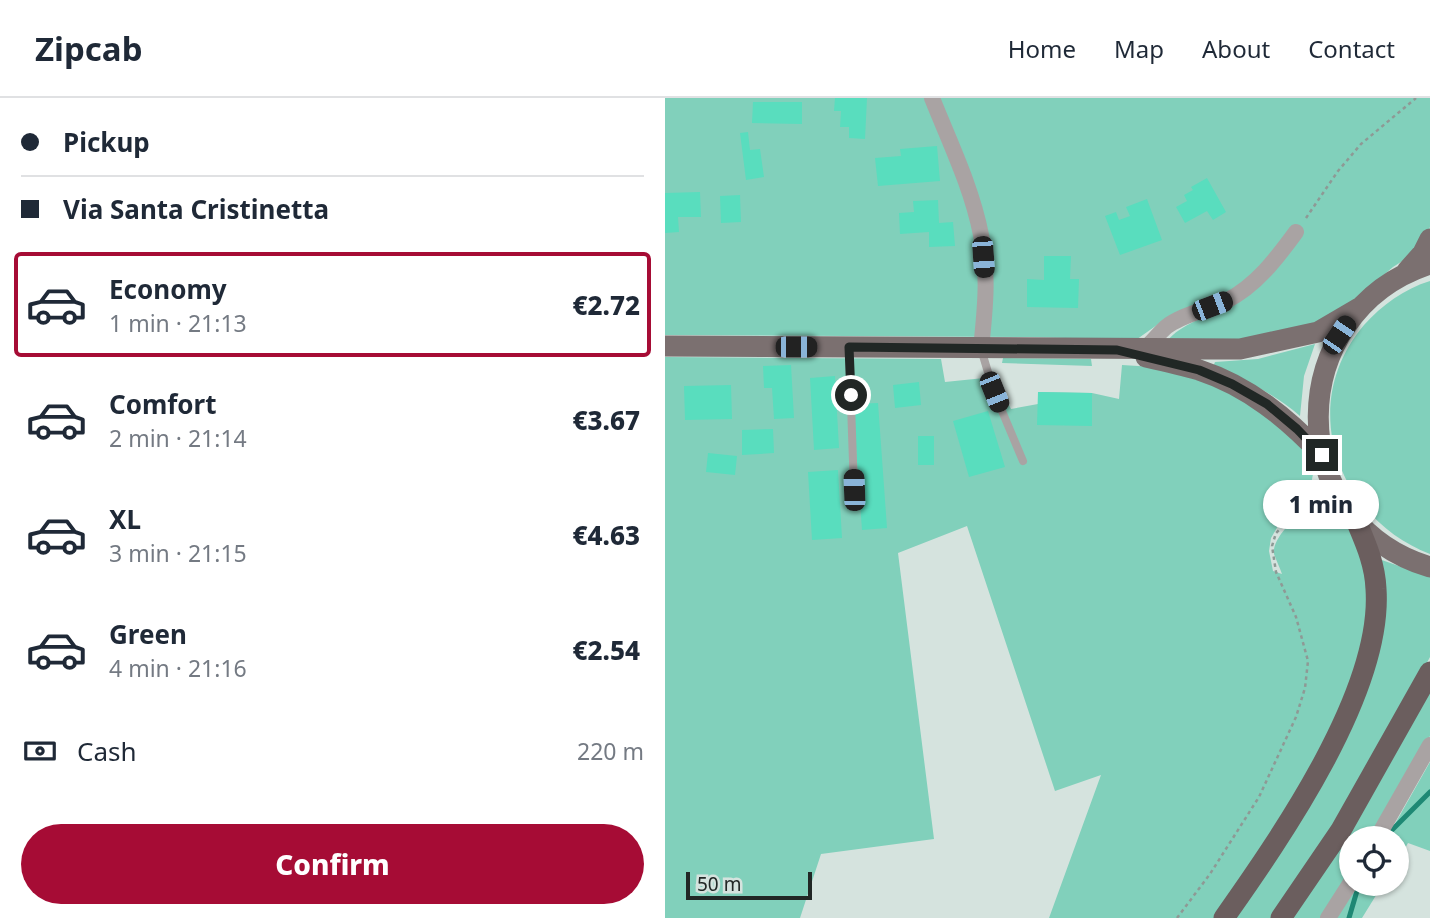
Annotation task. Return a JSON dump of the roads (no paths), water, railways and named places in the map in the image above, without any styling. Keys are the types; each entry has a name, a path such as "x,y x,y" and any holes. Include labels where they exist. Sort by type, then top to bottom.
{"highway":[{"path":"1224,918 1250,881 1335,740 1354,698 1368,655 1376,616 1373,559 1355,518"},
{"path":"1281,918 1341,830 1430,672"}],"main road":[{"path":"1404,275 1423,253 1430,239"},
{"path":"1430,264 1404,275 1373,295 1359,308 1339,335 1320,384 1317,421 1322,455 1334,488 1355,518 1381,543 1410,560 1430,567"},
{"path":"665,346 1240,349 1318,332 1359,308"},
{"path":"1117,350 1199,370 1232,384 1267,404 1322,455"}],"street":[{"path":"932,98 969,190 982,237 986,297 981,349"},
{"path":"1143,350 1167,327 1229,300 1269,269 1296,233"},
{"path":"1384,826 1430,745"},
{"path":"1328,918 1342,896"}],"lane":[{"path":"849,347 854,490"},
{"path":"981,349 994,392 1023,461"}],"waterway":[{"path":"1396,826 1430,792"},
{"path":"1349,918 1355,896"}]}
